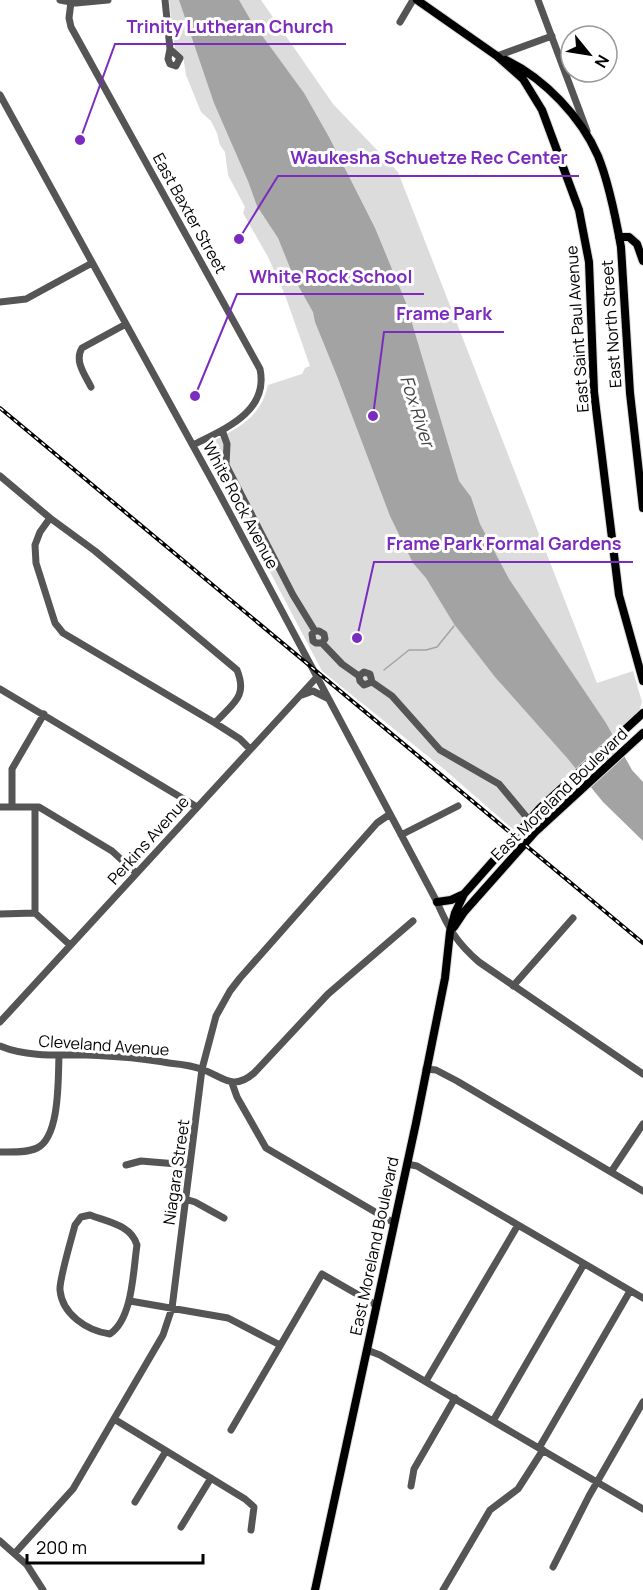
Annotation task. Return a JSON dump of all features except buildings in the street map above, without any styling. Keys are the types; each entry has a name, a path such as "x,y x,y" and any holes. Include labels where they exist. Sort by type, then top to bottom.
{"main road":[{"name":"East Saint Paul Avenue","path":"415,0 497,57 523,79 537,98 583,222 589,262 594,392 618,586 624,617 643,681"},
{"name":"East North Street","path":"497,57 519,67 544,85 576,120 599,159 619,237 624,279 630,393 643,508"},
{"path":"619,237 629,237 637,244 643,261"},
{"path":"624,741 643,713"},
{"path":"624,741 643,726"},
{"name":"East Moreland Boulevard","path":"315,1590 407,1164 445,978 450,932 455,913 464,894 529,820 581,780 624,741 643,733"},
{"path":"624,741 643,739"},
{"name":"East Moreland Boulevard","path":"450,932 500,872 565,804 581,780 624,741"},
{"path":"491,863 500,872"},
{"path":"437,902 451,900 464,894"},
{"name":"East Moreland Boulevard","path":"320,1590 321,1566"}],"street":[{"path":"60,0 71,2 108,0"},
{"path":"165,0 170,49"},
{"path":"400,22 415,0"},
{"name":"East North Street","path":"538,0 591,142"},
{"name":"East Baxter Street","path":"71,2 70,27 260,369 261,388 254,406 241,418 193,445"},
{"path":"497,57 552,36"},
{"name":"White Rock Avenue","path":"0,95 193,445 437,902 450,932 479,963 643,1074"},
{"path":"0,302 26,299 92,263"},
{"path":"91,387 80,365 79,353 82,348 126,324"},
{"path":"222,430 227,444 226,465 293,594 315,631 312,636 313,641 322,643 342,664 359,676 364,672 370,674 372,682 392,696 440,750 499,784 539,829"},
{"path":"0,476 50,518 95,551 237,669 242,682 242,692 215,723"},
{"path":"50,518 40,532 35,545 36,563 55,623 63,633 215,723 240,739 250,749"},
{"name":"Perkins Avenue","path":"0,1022 317,677"},
{"path":"0,689 197,807"},
{"path":"293,702 310,691 318,692 329,700"},
{"path":"12,807 12,769 44,714"},
{"path":"401,836 458,806"},
{"path":"0,807 35,807 51,813 112,851 136,873"},
{"path":"35,807 35,913"},
{"name":"Niagara Street","path":"15,1553 73,1490 163,1335 172,1308 202,1069 212,1029 230,991 377,823 390,814"},
{"path":"0,914 35,913 70,945"},
{"path":"513,986 573,918"},
{"path":"394,1223 266,1148 237,1097 232,1083 242,1082 254,1073 323,1000 413,921"},
{"name":"Cleveland Avenue","path":"0,1046 12,1050 59,1056 86,1055 141,1059 202,1069 232,1083"},
{"path":"0,1152 27,1151 45,1143 54,1122 59,1056"},
{"path":"426,1070 436,1070 447,1075 643,1191"},
{"path":"611,1172 643,1124"},
{"path":"126,1165 141,1161 189,1165"},
{"path":"407,1164 417,1166 643,1298"},
{"path":"185,1199 224,1218"},
{"path":"90,1215 126,1229 134,1236 137,1245 130,1300 116,1330 110,1334 102,1333 75,1319 67,1311 59,1289 75,1224 81,1217 90,1215"},
{"path":"426,1381 518,1225"},
{"path":"493,1421 584,1264"},
{"path":"231,1430 322,1274 376,1305"},
{"path":"443,1590 490,1510 518,1489 630,1291"},
{"path":"130,1300 228,1318 280,1345"},
{"path":"367,1350 426,1381 643,1509"},
{"path":"411,1486 414,1469 455,1398"},
{"path":"553,1568 597,1482 643,1402"},
{"path":"114,1419 254,1507 251,1530"},
{"path":"135,1502 166,1451"},
{"path":"181,1527 211,1478"},
{"path":"0,1541 27,1565 43,1590"}],"shaded area":[{"path":"169,0 261,0 333,104 398,172 597,683 633,671 642,702 639,711 515,831 445,770 322,671 206,450 208,444 237,428 253,415 268,385 302,374 305,368 310,366 285,295 268,257 243,213 245,207 228,175 225,152 220,145 217,133 211,121 201,112 186,75 183,56 175,49"}],"water":[{"name":"Fox River","path":"179,0 239,0 250,19 304,93 329,137 375,228 406,303 459,481 471,497 480,524 509,579 606,723 632,770 643,782 643,841 603,802 495,677 454,624 426,578 413,563 390,516 313,312 295,280 278,238 257,206 214,103"}],"waterway":[{"path":"384,670 409,650 426,650 437,647 454,626"}],"railway":[{"path":"0,408 643,943"}],"place":[{"name":"Trinity Lutheran Church","path":"80,140"},
{"name":"Waukesha Schuetze Rec Center","path":"239,239"},
{"name":"White Rock School","path":"195,396"},
{"name":"Frame Park","path":"373,416"},
{"name":"Frame Park Formal Gardens","path":"357,638"}]}
